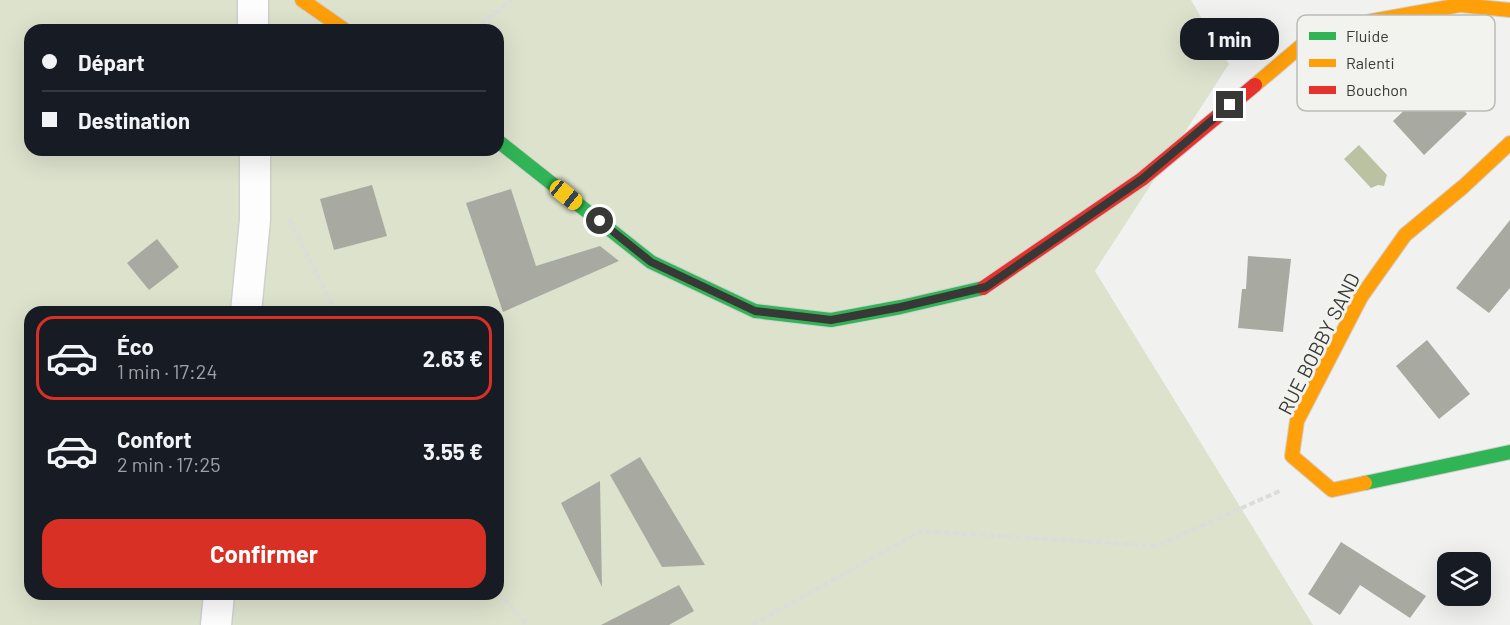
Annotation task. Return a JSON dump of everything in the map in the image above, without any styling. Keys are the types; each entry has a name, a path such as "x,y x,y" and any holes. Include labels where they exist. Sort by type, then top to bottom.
{"street":[{"path":"253,0 253,24"},
{"path":"302,0 336,24"},
{"path":"1404,15 1460,5 1510,10"},
{"path":"504,146 651,262 755,311 831,320 901,307 986,287 1142,179 1297,49"},
{"name":"RUE BOBBY SAND","path":"1510,143 1464,186 1405,235 1361,297 1297,421 1292,456 1332,490 1510,452"},
{"path":"247,306 255,220 255,156"},
{"path":"216,625 218,600"}],"path":[{"path":"482,24 512,0"},
{"path":"285,211 333,306"},
{"path":"752,625 921,531 1156,546 1315,475"},
{"path":"504,599 526,625"}],"shaded area":[{"path":"0,0 1191,0 1229,64 1095,271 1313,625 0,625"},
{"path":"1359,145 1387,175 1384,186 1378,185 1371,188 1344,159"}],"building":[{"path":"1404,111 1464,111 1467,114 1424,155 1393,121"},
{"path":"372,185 387,236 334,250 320,199"},
{"path":"511,189 536,266 600,246 619,261 504,312 504,306 501,306 466,203"},
{"path":"1510,220 1510,288 1489,313 1456,288"},
{"path":"157,239 179,267 149,290 127,263"},
{"path":"1248,256 1291,259 1283,332 1238,328 1242,289 1246,289"},
{"path":"1427,340 1470,394 1439,419 1396,366"},
{"path":"640,457 705,565 662,567 610,475"},
{"path":"600,481 602,587 561,503"},
{"path":"1341,542 1426,596 1410,618 1360,585 1340,615 1308,594"},
{"path":"679,585 694,611 669,625 601,625"}],"traffic: fast":[{"path":"504,146 651,262 755,311 831,320 983,288"},
{"path":"1365,483 1510,452"}],"traffic: slow":[{"path":"302,0 336,24"},
{"path":"1404,15 1460,5 1510,10"},
{"path":"1255,85 1297,49"},
{"path":"1365,483 1332,490 1292,456 1297,421 1361,297 1405,235 1464,186 1510,143"}],"traffic: jam":[{"path":"983,288 1142,179 1255,85"}],"route":[{"path":"600,221 651,262 755,311 831,320 901,307 986,287 1142,179 1230,105"}]}
